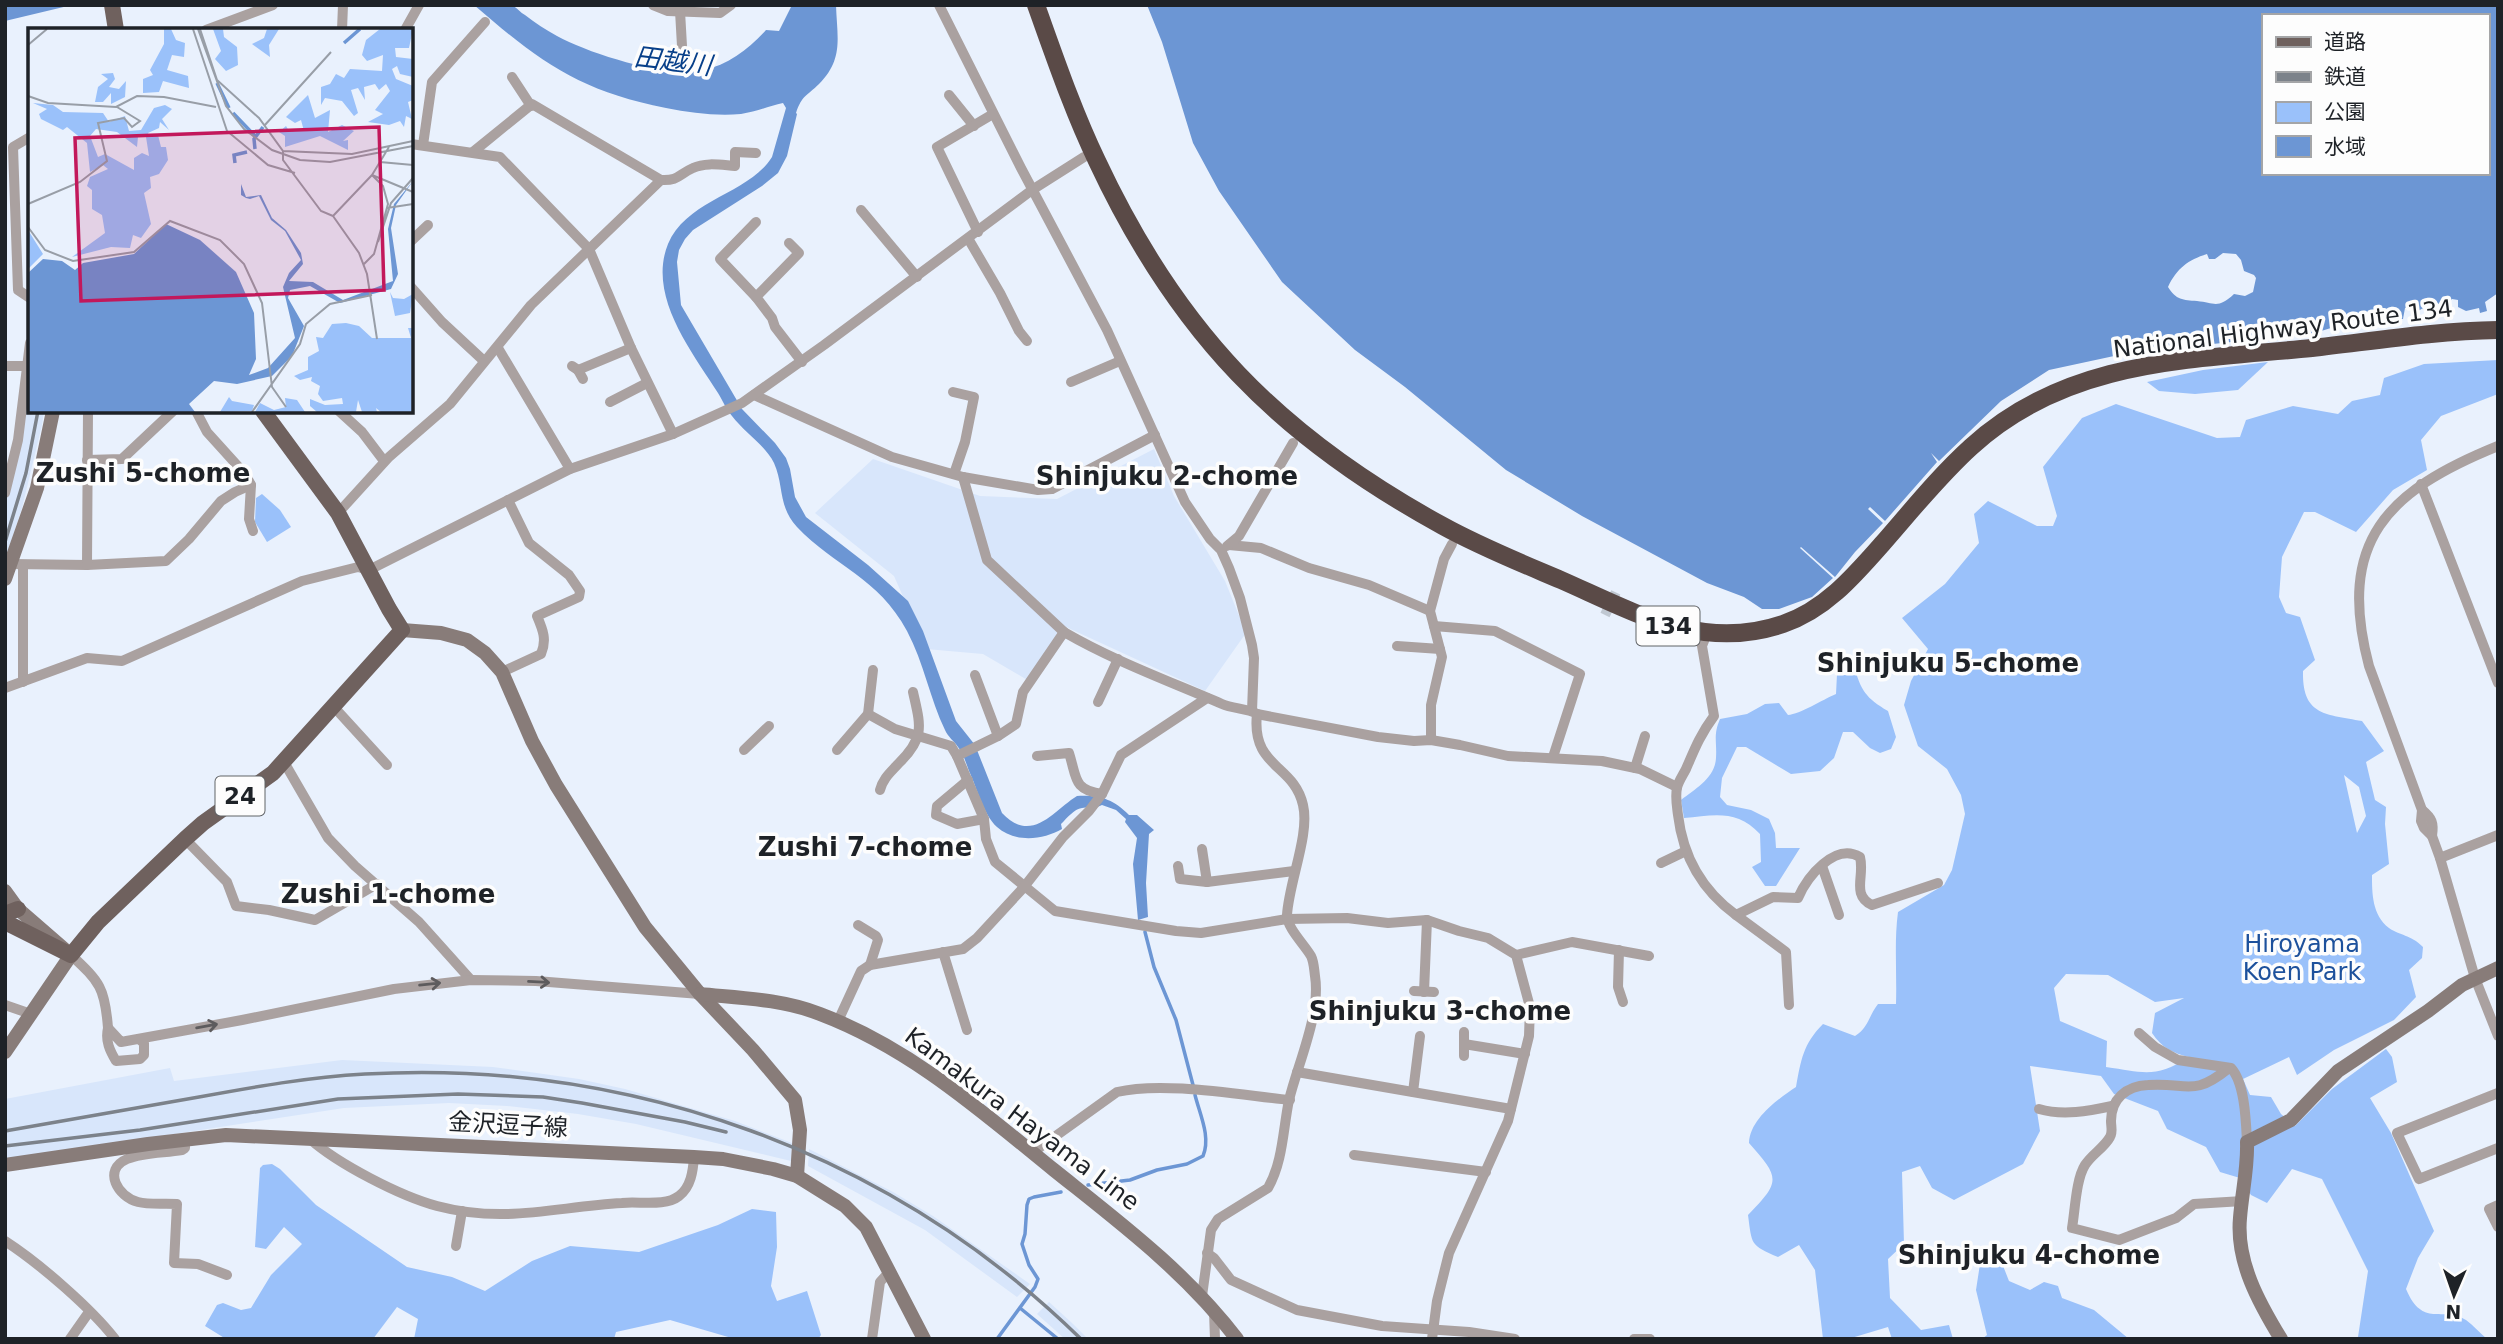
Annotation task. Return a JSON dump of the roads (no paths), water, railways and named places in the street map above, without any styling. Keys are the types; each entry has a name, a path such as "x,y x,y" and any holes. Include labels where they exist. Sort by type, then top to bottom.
{"highway":[{"name":"National Highway Route 134","path":"1036,5 1080,124 1129,224 1187,316 1252,390 1304,437 1339,463 1446,528 1672,627 1710,634 1745,633 1782,625 1815,609 1851,579 1971,446 2017,411 2063,388 2119,371 2172,362 2498,330"}],"main road":[{"path":"112,5 116,28"},
{"path":"5,579 17,565 53,413"},
{"path":"264,413 338,513 388,609 402,630 442,633 467,640 485,653 502,672 532,741 556,785 645,927 795,1100 800,1129 797,1177"},
{"name":"24","path":"71,955 98,922 185,839 273,773 402,630"},
{"path":"5,891 11,911 71,955"},
{"path":"5,922 71,955"},
{"path":"5,1052 71,955"},
{"path":"2281,1339 2261,1307 2248,1274 2239,1222 2248,1164 2247,1142 2291,1120 2338,1071 2428,1012 2462,985 2498,968"},
{"name":"Kamakura Hayama Line","path":"700,993 789,1005 838,1021 860,1030 924,1067 1133,1231 1202,1296 1237,1339"},
{"name":"金沢逗子線","path":"5,1165 226,1135 694,1157 748,1163 797,1177 845,1206 856,1216 866,1227 924,1339"}],"street":[{"path":"211,28 273,5"},
{"path":"343,5 344,28"},
{"path":"406,28 419,5"},
{"path":"653,5 668,11 720,13 731,5"},
{"path":"939,5 1032,190 1107,330 1185,502 1210,539 1225,547 1261,548 1309,568 1353,579 1430,611"},
{"path":"680,11 682,46"},
{"path":"423,145 432,82 485,22"},
{"path":"512,77 531,106"},
{"path":"949,96 974,126"},
{"path":"472,152 532,104 661,180 673,180 694,167 734,166 735,152 756,153"},
{"path":"978,232 937,147 993,114"},
{"path":"28,138 13,147 10,180 18,290 28,297"},
{"path":"413,144 500,157 589,249 631,348 673,434"},
{"path":"5,688 87,658 122,661 302,581 358,567 369,570 570,470 673,434 726,411 802,362 969,240 1032,190 1084,156"},
{"path":"338,513 384,461 450,404 531,305 661,180"},
{"path":"861,209 917,277"},
{"path":"756,222 720,259 756,297 802,362"},
{"path":"413,240 428,225"},
{"path":"969,240 1027,341"},
{"path":"756,297 799,253 789,243"},
{"path":"413,289 442,322 484,361"},
{"path":"498,348 570,470"},
{"path":"578,372 631,348"},
{"path":"1071,382 1120,360"},
{"path":"5,366 28,366 18,440 5,493"},
{"path":"610,402 647,383"},
{"path":"953,392 974,397 958,476 987,560 1064,632 1232,709 1378,737 1431,740 1508,755 1602,761 1635,768 1677,787"},
{"path":"754,395 892,457 958,476 1038,490 1052,489 1155,435"},
{"path":"87,565 89,413"},
{"path":"87,460 122,459 171,413"},
{"path":"197,413 207,432 245,474 251,485 249,519 253,531"},
{"path":"341,413 362,432 384,461"},
{"path":"1225,547 1239,536 1293,443"},
{"path":"2498,446 2421,484 2393,507 2364,555 2360,599 2363,643 2369,666 2422,810 2430,817 2433,825 2432,836 2475,978 2498,1036"},
{"path":"2421,484 2498,683"},
{"path":"23,682 17,565 166,561 222,501 251,485"},
{"path":"502,672 541,654 545,644 544,632 537,616 579,597 580,591 569,575 529,543 508,500"},
{"path":"1431,740 1431,705 1443,657 1430,611 1444,559 1452,544"},
{"path":"1202,1296 1211,1230 1218,1219 1268,1188 1277,1166 1290,1100 1314,1009 1316,980 1313,959 1287,919 1289,892 1304,825 1304,807 1300,795 1258,745 1250,630 1225,547"},
{"path":"1434,626 1495,631 1580,674 1553,757"},
{"path":"959,755 998,737 1016,724 1023,692 1064,632"},
{"path":"1704,641 1702,646 1714,716 1697,740 1677,787 1680,835 1703,883 1717,899 1786,952 1789,1005"},
{"path":"1397,646 1440,649"},
{"path":"1098,702 1118,659"},
{"path":"837,750 868,714 873,670"},
{"path":"975,675 998,737"},
{"path":"880,790 882,780 903,760 919,735 921,728 913,692"},
{"path":"838,1021 861,971 870,965 962,949 977,938 1024,887 1063,837 1089,811 1101,795 1121,755 1207,698"},
{"path":"334,707 387,765"},
{"path":"868,714 895,729 951,746 959,755 984,819 986,839 995,862 1055,911 1201,933 1287,919 1347,918 1388,923 1427,920 1488,938 1516,955 1530,1007 1531,1025 1525,1054 1508,1121 1449,1253 1437,1301 1433,1335"},
{"path":"744,750 769,726"},
{"path":"1635,768 1644,736"},
{"path":"1037,756 1069,753 1079,786 1086,792 1101,795"},
{"path":"284,762 328,838 419,922 471,980"},
{"path":"968,780 937,806 936,815 957,824 984,819"},
{"path":"2440,858 2498,835"},
{"path":"185,839 227,882 236,906 315,920 377,884"},
{"path":"1202,849 1208,882"},
{"path":"1661,863 1686,851"},
{"path":"1736,915 1773,897 1798,898 1810,875 1843,853 1852,852 1860,857 1863,867 1859,892 1863,901 1872,905 1938,883"},
{"path":"1178,866 1180,879 1208,882 1294,871"},
{"path":"1822,866 1839,915"},
{"path":"1424,992 1427,920"},
{"path":"858,925 878,940 870,965"},
{"path":"1516,955 1572,942 1649,956"},
{"path":"1619,950 1618,987 1623,1002"},
{"path":"943,952 967,1030"},
{"path":"71,955 99,984 104,994 108,1049 113,1052"},
{"path":"139,1039 145,1049 140,1059 116,1061 114,1047 121,1042 394,989 471,980 536,981 700,993"},
{"path":"5,1006 31,1014"},
{"path":"108,1028 121,1042"},
{"path":"1464,1031 1464,1056"},
{"path":"2139,1033 2155,1047 2178,1060 2229,1068 2235,1072 2244,1102 2247,1142"},
{"path":"1413,1092 1420,1036"},
{"path":"1464,1044 1525,1054"},
{"path":"2229,1068 2204,1085 2148,1085 2118,1097 2112,1106 2112,1134 2081,1172 2072,1228 2119,1240 2176,1218 2194,1204 2243,1201"},
{"path":"1297,1072 1511,1108"},
{"path":"1032,1153 1117,1092 1130,1089 1156,1087 1290,1100"},
{"path":"2498,1093 2397,1133 2419,1179 2498,1148"},
{"path":"2039,1109 2049,1112 2079,1112 2112,1106"},
{"path":"310,1139 322,1150 376,1180 423,1201 475,1214 520,1215 664,1201 678,1197 685,1190 691,1179 694,1157"},
{"path":"185,1140 185,1148 182,1150 125,1160 117,1167 113,1178 114,1185 136,1202 177,1204 174,1263 198,1264 227,1275"},
{"path":"1354,1155 1486,1172"},
{"path":"2498,1205 2489,1209 2498,1227"},
{"path":"456,1247 462,1211"},
{"path":"5,1241 28,1257 89,1311 115,1339"},
{"path":"1207,1253 1231,1280 1297,1310 1433,1335 1469,1332 1515,1339"},
{"path":"872,1339 880,1282 890,1271"},
{"path":"1213,1308 1215,1339"},
{"path":"70,1339 89,1311"},
{"path":"1634,1339 1650,1339"}],"water":[{"path":"5,5 72,5 5,21"},
{"path":"474,5 512,5 549,31 589,50 649,68 687,72 721,64 745,50 766,30 779,31 792,5 836,5 836,56 827,75 800,103 787,156 778,173 693,230 679,250 677,262 681,305 742,409 786,458 795,497 806,517 868,565 908,601 923,631 956,721 975,745 1002,813 1023,826 1033,825 1042,822 1077,796 1093,796 1112,802 1129,815 1137,815 1154,830 1149,834 1146,883 1148,917 1138,920 1133,864 1137,838 1125,822 1126,819 1116,810 1102,805 1085,807 1071,814 1061,824 1062,829 1046,836 1029,838 1012,836 992,822 961,752 945,730 913,643 896,613 869,585 811,541 797,527 784,504 774,463 730,413 675,323 663,283 663,264 668,244 677,229 689,217 762,170 772,157 786,108 783,103 741,114 694,113 609,93 562,72 520,43"},
{"path":"1147,5 2498,5 2498,293 2485,302 2487,311 2480,313 2479,308 2466,311 2458,307 2458,300 2452,299 2444,308 2435,301 2418,311 2405,308 2403,319 2385,320 2376,327 2356,320 2315,333 2128,353 2049,370 2001,401 1939,461 1931,453 1937,462 1885,521 1870,507 1868,509 1883,523 1835,577 1801,547 1833,578 1812,597 1779,609 1762,609 1744,597 1707,583 1582,516 1506,470 1405,387 1355,350 1282,282 1219,191 1193,143 1162,42","holes":["2223,253 2236,254 2244,271 2256,278 2253,292 2245,296 2234,294 2224,302 2216,304 2180,298 2168,287 2179,270 2194,259 2207,254 2209,259 2215,259"]}],"waterway":[{"path":"1145,932 1154,967 1176,1020 1193,1085"},
{"path":"1088,1185 1130,1180 1157,1170 1187,1164 1203,1156 1206,1141 1195,1095"},
{"path":"997,1339 1038,1279 1029,1265 1022,1244 1029,1199 1061,1192"},
{"path":"1020,1308 1058,1339"}],"tunnel":[{"path":"1605,615 1616,592"}],"railway":[{"path":"5,542 26,473 38,413"},
{"path":"5,1131 261,1086 344,1075 464,1073 562,1083 658,1102 751,1131 840,1169 926,1217 1006,1273 1081,1339"},
{"path":"5,1146 140,1130 338,1099 458,1094 543,1097 685,1122 726,1132"}],"district":[{"name":"Zushi 5-chome","path":"143,473"},
{"name":"Shinjuku 2-chome","path":"1167,476"},
{"name":"Shinjuku 5-chome","path":"1948,663"},
{"name":"Zushi 7-chome","path":"865,847"},
{"name":"Zushi 1-chome","path":"388,894"},
{"name":"Shinjuku 3-chome","path":"1440,1011"},
{"name":"Shinjuku 4-chome","path":"2029,1255"}],"water label":[{"name":"田越川","path":"673,61"}],"park label":[{"name":"Hiroyama Koen Park","path":"2302,958"}]}
